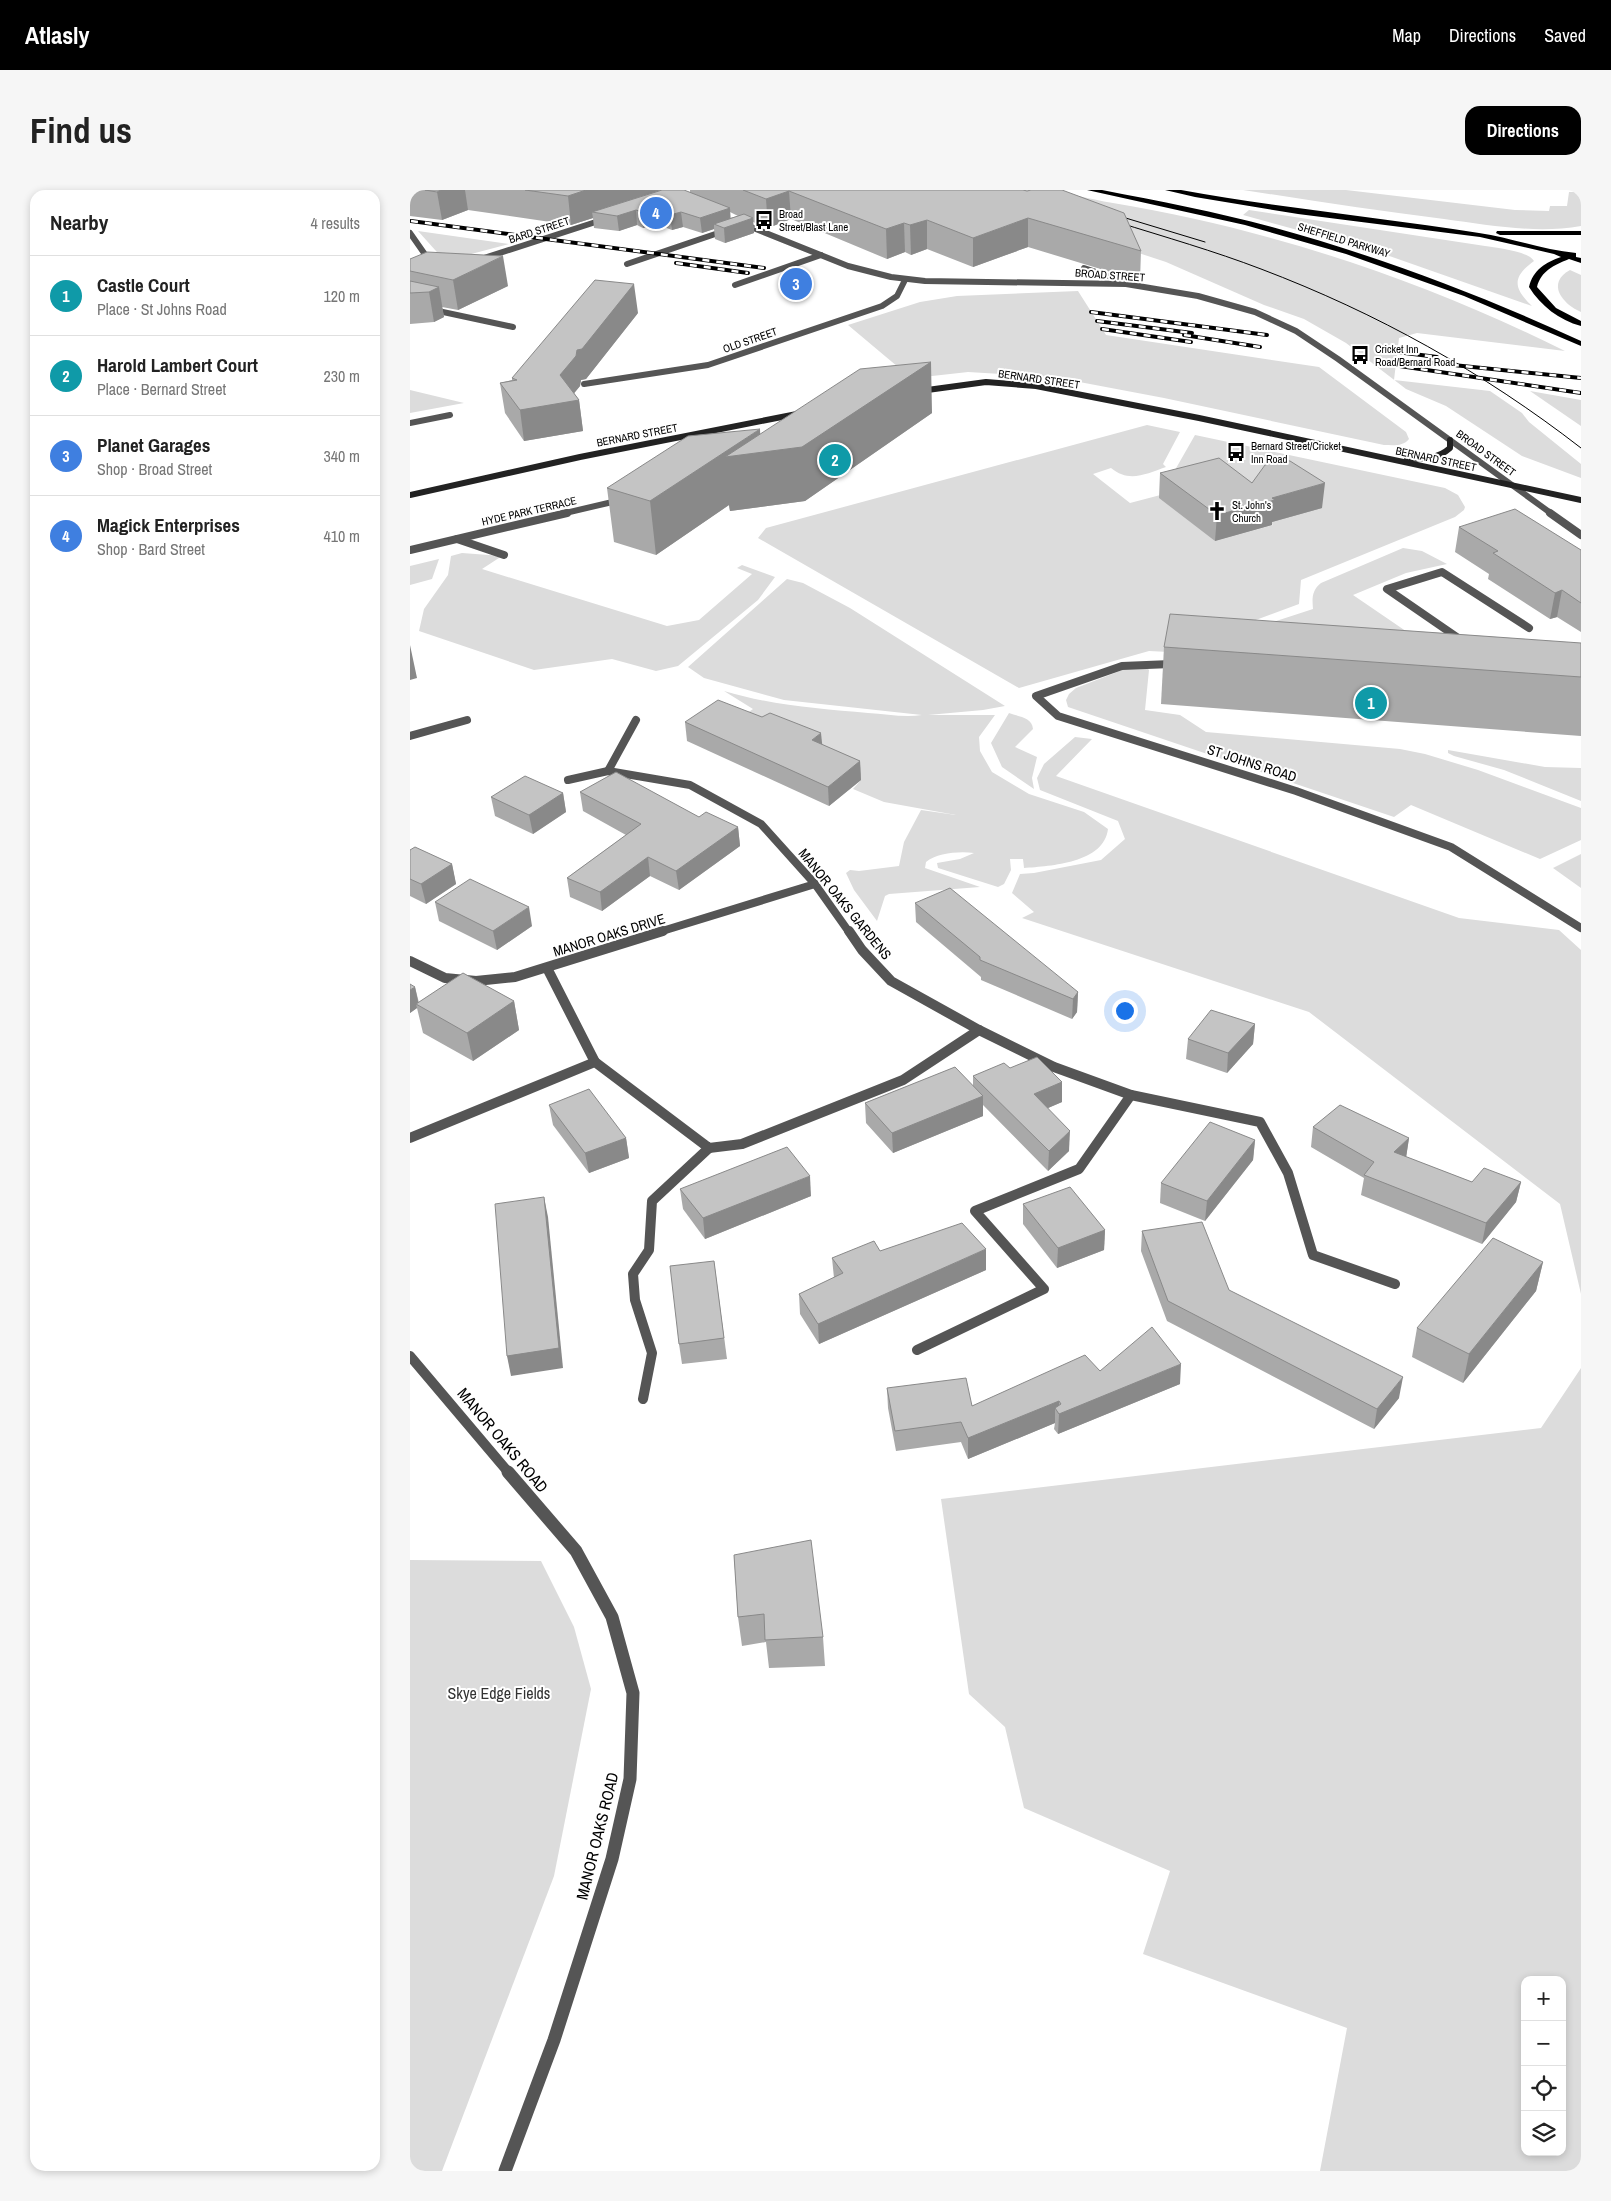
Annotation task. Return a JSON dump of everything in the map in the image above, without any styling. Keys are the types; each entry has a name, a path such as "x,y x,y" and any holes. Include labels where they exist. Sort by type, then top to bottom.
{"highway":[{"name":"SHEFFIELD PARKWAY","path":"1091,190 1195,211 1270,229 1386,265 1496,306 1581,344"},
{"name":"SHEFFIELD PARKWAY","path":"1169,190 1319,215 1520,243 1581,261"},
{"path":"1459,233 1581,233"},
{"path":"1581,252 1543,269 1535,279 1534,287 1541,300 1581,324"},
{"path":"1496,306 1544,316 1581,320"}],"main road":[{"name":"BERNARD STREET","path":"916,392 986,382 1028,385 1199,418 1581,500"},
{"name":"BERNARD STREET","path":"410,495 590,455 808,412"},
{"path":"1379,457 1404,459 1436,456 1446,453 1450,448 1450,440"}],"street":[{"name":"BARD STREET","path":"476,261 612,217"},
{"name":"BROAD STREET","path":"737,221 863,271 905,280 1069,282 1140,286 1211,299 1260,314 1288,326 1338,359 1581,535"},
{"path":"627,264 745,224"},
{"path":"410,233 433,265"},
{"path":"735,285 821,255"},
{"path":"1084,268 1140,286"},
{"name":"OLD STREET","path":"584,384 708,365 882,306 897,296 905,280"},
{"path":"410,305 514,327"},
{"path":"410,423 450,415"},
{"name":"HYDE PARK TERRACE","path":"410,550 634,497"},
{"path":"457,539 504,555"},
{"path":"1469,646 1387,589 1442,572 1529,628"},
{"name":"ST JOHNS ROAD","path":"1171,664 1122,666 1036,696 1058,716 1296,791 1451,847 1581,928"},
{"path":"410,736 467,720"},
{"path":"608,771 636,720"},
{"name":"MANOR OAKS GARDENS","path":"568,780 608,771 690,785 761,824 815,884 862,950 891,981 979,1030 1054,1067 1132,1095 1260,1122 1288,1173 1313,1255 1395,1284"},
{"name":"MANOR OAKS DRIVE","path":"410,960 445,978 476,980 515,977 815,884"},
{"path":"548,968 596,1062 709,1148"},
{"path":"643,1399 652,1353 635,1300 633,1274 649,1250 652,1201 709,1148 742,1144 903,1080 979,1030"},
{"path":"410,1138 596,1062"},
{"path":"917,1350 1044,1289 975,1211 1078,1169 1132,1095"},
{"name":"MANOR OAKS ROAD","path":"410,1356 576,1550 612,1617 633,1693 630,1779 612,1858 554,2040 505,2171"}],"green space":[{"path":"947,190 1051,191 1230,227 1344,260 1401,280 1511,325 1565,351 1417,333 1399,338 1394,380 1346,343 1304,319 1264,305 1166,262"},
{"path":"1243,190 1346,190 1515,210 1549,211 1550,206 1567,206 1569,192 1581,192 1581,226 1530,229 1495,226"},
{"path":"1249,210 1519,252 1534,261 1522,272 1518,283 1521,294 1532,306 1378,252 1243,215"},
{"path":"418,231 509,244 445,261"},
{"path":"1570,270 1581,275 1581,312 1568,304 1559,293 1559,281"},
{"path":"1078,291 1106,335 1319,367 1406,432 1409,439 1401,444 1384,445 1164,398 1053,377 968,372 923,377 898,367 848,325 920,302 957,296"},
{"path":"1394,380 1490,391 1522,413 1529,422 1581,464 1581,478 1522,456 1446,406 1406,389"},
{"path":"410,390 464,403 410,413"},
{"path":"1530,391 1581,400 1581,426"},
{"path":"1147,425 1180,432 1163,464 1166,467 1138,476 1124,475 1111,468 1093,474 1130,503 1168,493 1215,541 1273,525 1255,512 1263,490 1175,470 1195,435 1445,488 1458,495 1465,507 1455,517 1301,580 1299,604 1169,652 1149,651 1019,688 758,538 766,528"},
{"path":"1403,548 1422,551 1447,564 1406,573 1353,595 1438,653 1242,632 1313,609 1313,594 1321,583"},
{"path":"462,553 502,556 482,569 667,626 699,620 752,574 737,568 742,565 775,577 758,600 678,666 656,671 612,659 534,670 419,631 424,609 448,575 451,556"},
{"path":"439,559 432,579 410,585 410,566"},
{"path":"787,579 803,583 850,608 1005,706 928,715 995,715 979,737 980,751 992,772 1029,794 1084,812 1108,829 1104,840 1097,849 1087,856 1048,866 1024,868 1023,859 1010,859 1011,870 1004,884 998,887 938,868 937,863 960,859 974,853 962,852 942,855 926,862 925,868 980,887 889,894 885,896 877,921 854,890 846,873 850,870 859,871 899,866 904,842 921,810 956,815 884,802 853,789 861,780 733,723 753,709 724,691 759,700 814,708 902,716 922,715 784,700 704,678 688,667"},
{"path":"1147,668 1149,670 1145,710 1180,715 1206,732 1400,749 1425,754 1478,770 1581,808 1581,840 1540,859 1411,805 1394,817 1068,707 1066,700 1069,694 1076,688 1125,669"},
{"path":"1009,713 1028,720 1032,725 1033,729 1015,747 1037,757 1032,778 1034,789 1002,767 991,743"},
{"path":"1075,737 1092,739 1056,776 1459,918 1559,930 1581,950 1581,1294 1560,1204 1309,1012 1022,918 1034,912 1012,893 1020,874 1101,860 1125,839 1118,821 1040,790 1037,778 1044,764"},
{"path":"1448,750 1545,767 1581,768 1581,801 1504,770 1454,756 1448,753"},
{"path":"1581,854 1581,888 1553,868"},
{"path":"1581,1368 1581,2171 1320,2171 1347,2028 1143,1954 1170,1871 1024,1808 1005,1727 969,1694 941,1499 1541,1428"},
{"name":"Skye Edge Fields","path":"410,1560 541,1561 574,1627 591,1689 554,1876 442,2171 410,2171"}],"building":[{"path":"425,190 441,190 437,192"},
{"path":"525,190 586,190 568,196"},
{"path":"662,190 684,190 730,208 700,218 681,212 670,215 654,208 642,212 636,210 617,216 592,212"},
{"path":"743,190 1062,190 1124,213 1141,251 1028,218 973,238 927,220 910,225 904,223 886,229 789,191 766,199"},
{"path":"744,214 753,218 724,228 714,224"},
{"path":"427,252 503,256 453,280 410,271 410,259"},
{"path":"595,280 634,284 582,349 577,350 576,356 560,375 579,400 520,410 500,383 517,380 512,378"},
{"path":"410,281 439,287 429,292 410,293"},
{"path":"931,362 802,447 725,457 860,369"},
{"path":"760,429 650,501 607,488 688,436"},
{"path":"1219,458 1252,483 1265,465 1283,460 1290,461 1325,483 1272,498 1275,500 1217,515 1160,473"},
{"path":"1515,509 1581,550 1581,603 1562,590 1555,593 1493,553 1498,551 1459,527"},
{"path":"1170,614 1581,643 1581,677 1164,647"},
{"path":"718,700 762,717 770,713 821,733 812,740 860,761 828,787 685,722"},
{"path":"616,772 699,817 706,812 738,827 676,871 648,857 600,892 567,878 641,824 580,792"},
{"path":"525,776 563,793 529,815 491,797"},
{"path":"415,847 452,864 421,884 410,879 410,850"},
{"path":"470,879 529,907 493,931 435,902"},
{"path":"950,888 1078,992 1073,999 980,960 980,957 915,903"},
{"path":"463,973 514,1001 467,1033 416,1004"},
{"path":"1211,1010 1255,1024 1228,1053 1188,1039"},
{"path":"1037,1057 1062,1082 1034,1094 1070,1131 1049,1151 973,1076 1004,1063 1010,1068"},
{"path":"955,1067 983,1096 892,1133 865,1103"},
{"path":"589,1089 626,1138 585,1153 549,1105"},
{"path":"1340,1105 1409,1138 1394,1152 1472,1182 1484,1168 1521,1182 1486,1223 1364,1175 1374,1162 1313,1127"},
{"path":"1210,1122 1255,1140 1207,1201 1161,1183"},
{"path":"787,1147 810,1176 703,1218 680,1189"},
{"path":"1070,1187 1105,1230 1058,1248 1023,1204"},
{"path":"544,1197 559,1348 507,1356 495,1204"},
{"path":"1202,1222 1229,1290 1403,1377 1377,1409 1168,1301 1142,1231"},
{"path":"962,1223 986,1249 818,1324 799,1294 843,1273 832,1258 874,1241 880,1251"},
{"path":"1493,1238 1543,1262 1469,1354 1417,1328"},
{"path":"714,1261 724,1338 679,1344 670,1266"},
{"path":"1152,1327 1181,1364 1059,1414 1055,1408 1061,1404 1059,1401 968,1438 961,1422 895,1431 887,1388 966,1378 972,1406 1085,1355 1100,1371"},
{"path":"811,1540 823,1637 765,1640 764,1614 738,1617 734,1555"}],"tram line":[{"path":"1119,216 1205,242"},
{"path":"1117,222 1243,262 1346,305 1428,346 1506,394 1581,448"}],"railway":[{"path":"411,221 764,268"},
{"path":"676,263 748,273"},
{"path":"1091,312 1267,335"},
{"path":"1097,321 1192,333"},
{"path":"1102,329 1191,342"},
{"path":"1184,335 1260,347"},
{"path":"1397,352 1437,357"},
{"path":"1424,362 1581,378"},
{"path":"1393,365 1581,393"}],"place":[{"name":"Magick Enterprises","path":"656,213"},
{"name":"Broad Street/Blast Lane","path":"764,220"},
{"name":"Planet Garages","path":"796,284"},
{"name":"Cricket Inn Road/Bernard Road","path":"1360,355"},
{"name":"Bernard Street/Cricket Inn Road","path":"1236,452"},
{"name":"Harold Lambert Court","path":"835,460"},
{"name":"St. John's Church","path":"1217,511"},
{"name":"Castle Court","path":"1371,703"}]}
